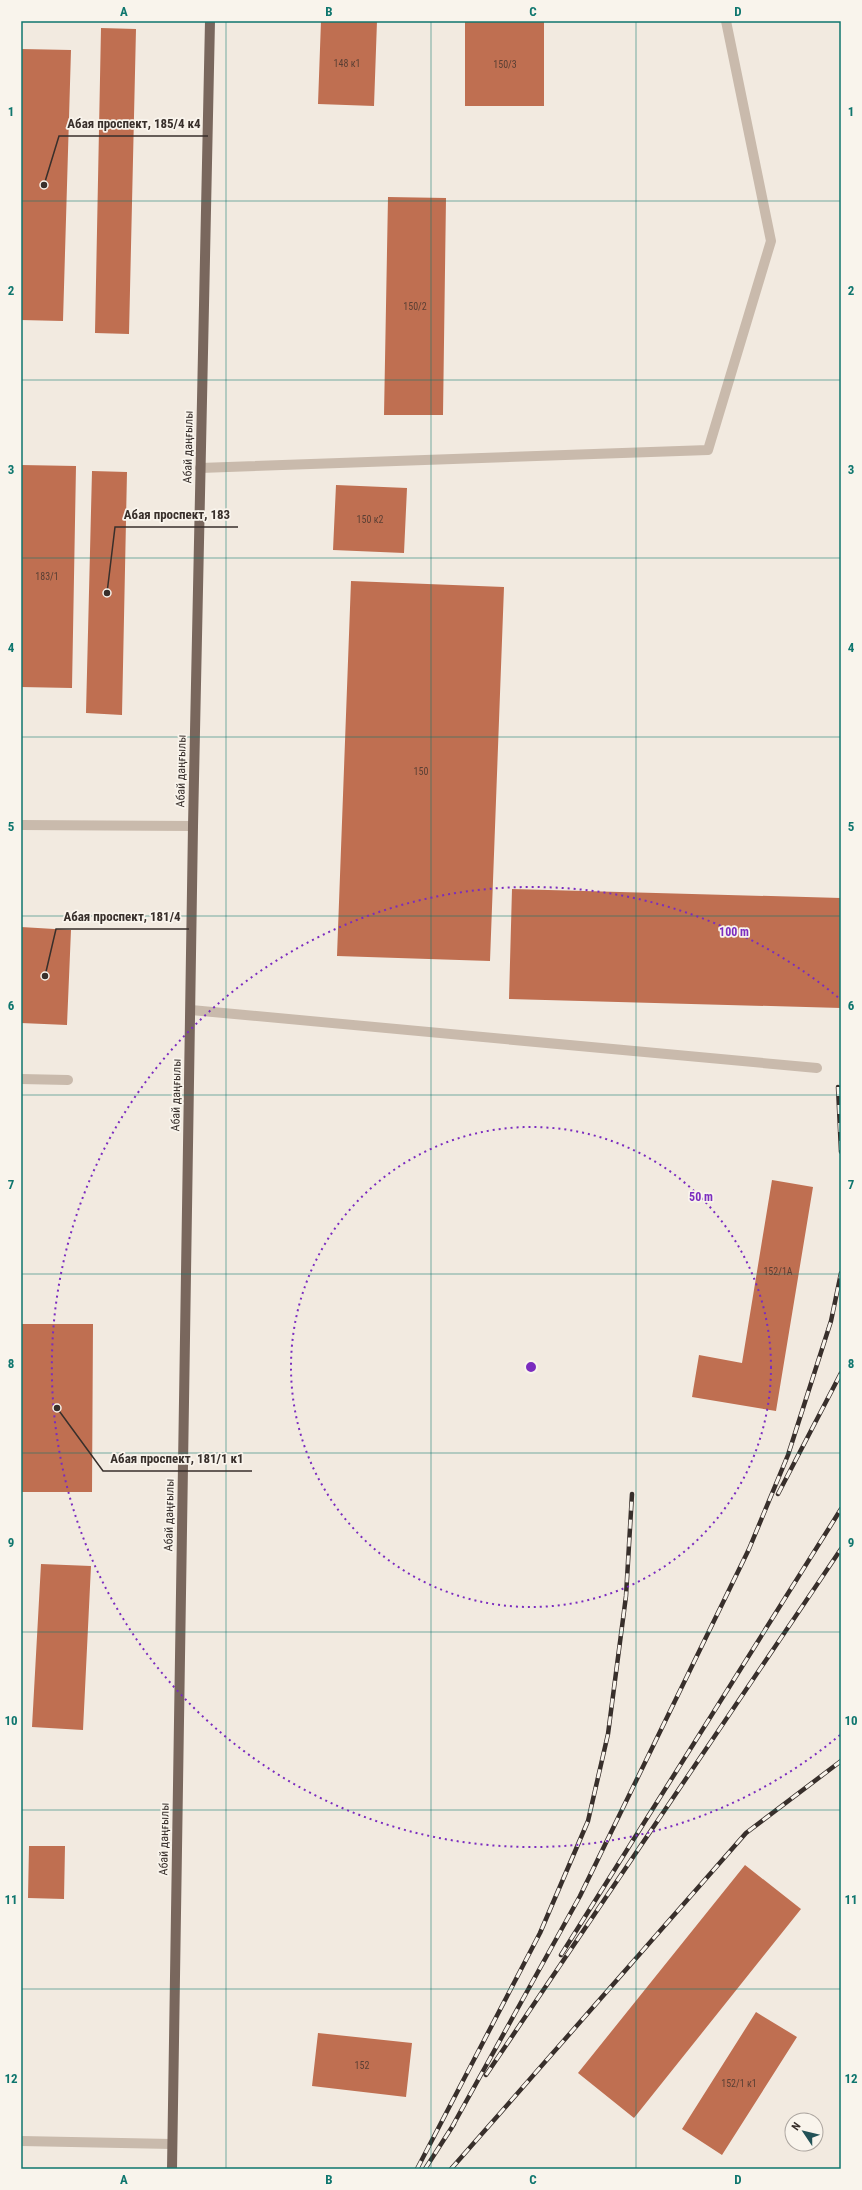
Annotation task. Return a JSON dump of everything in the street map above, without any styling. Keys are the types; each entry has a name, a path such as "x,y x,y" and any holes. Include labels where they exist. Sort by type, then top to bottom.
{"main road":[{"name":"Абай даңғылы","path":"172,2169 193,826 210,21"}],"lane":[{"path":"200,468 708,450 771,241 726,21"},
{"path":"21,825 193,826"},
{"path":"190,1010 817,1068"},
{"path":"21,1079 68,1080"},
{"path":"21,2141 172,2144"}],"building":[{"path":"321,21 377,21 374,106 318,104"},
{"path":"465,21 544,21 544,106 465,106"},
{"path":"101,28 136,29 129,334 95,333"},
{"path":"21,49 71,50 63,321 21,320"},
{"path":"388,197 446,198 443,415 384,415"},
{"path":"21,465 76,466 72,688 21,687"},
{"path":"92,471 127,472 122,715 86,713"},
{"path":"336,485 407,488 404,553 333,550"},
{"path":"351,581 504,587 490,961 337,956"},
{"path":"512,889 841,898 841,1008 509,999"},
{"path":"21,927 71,930 67,1025 21,1023"},
{"path":"772,1180 813,1187 776,1411 692,1397 699,1355 742,1363"},
{"path":"21,1324 93,1324 92,1492 21,1492"},
{"path":"41,1564 91,1566 83,1730 32,1727"},
{"path":"29,1846 65,1846 64,1899 28,1898"},
{"path":"745,1865 801,1909 634,2118 578,2073"},
{"path":"756,2012 797,2037 722,2155 682,2129"},
{"path":"318,2033 412,2043 406,2097 312,2086"}],"railway":[{"path":"838,1087 841,1152"},
{"path":"452,2127 580,1896 749,1549 788,1455 831,1321 841,1273"},
{"path":"778,1494 841,1373"},
{"path":"417,2169 540,1933 588,1821 608,1734 626,1596 632,1494"},
{"path":"561,1955 841,1509"},
{"path":"486,2075 841,1549"},
{"path":"451,2169 746,1833 841,1761"},
{"path":"425,2169 454,2124"}],"place":[{"name":"Абая проспект, 185/4 к4","path":"44,185"},
{"name":"Абая проспект, 183","path":"107,593"},
{"name":"Абая проспект, 181/4","path":"45,976"},
{"name":"Абая проспект, 181/1 к1","path":"57,1408"}]}
